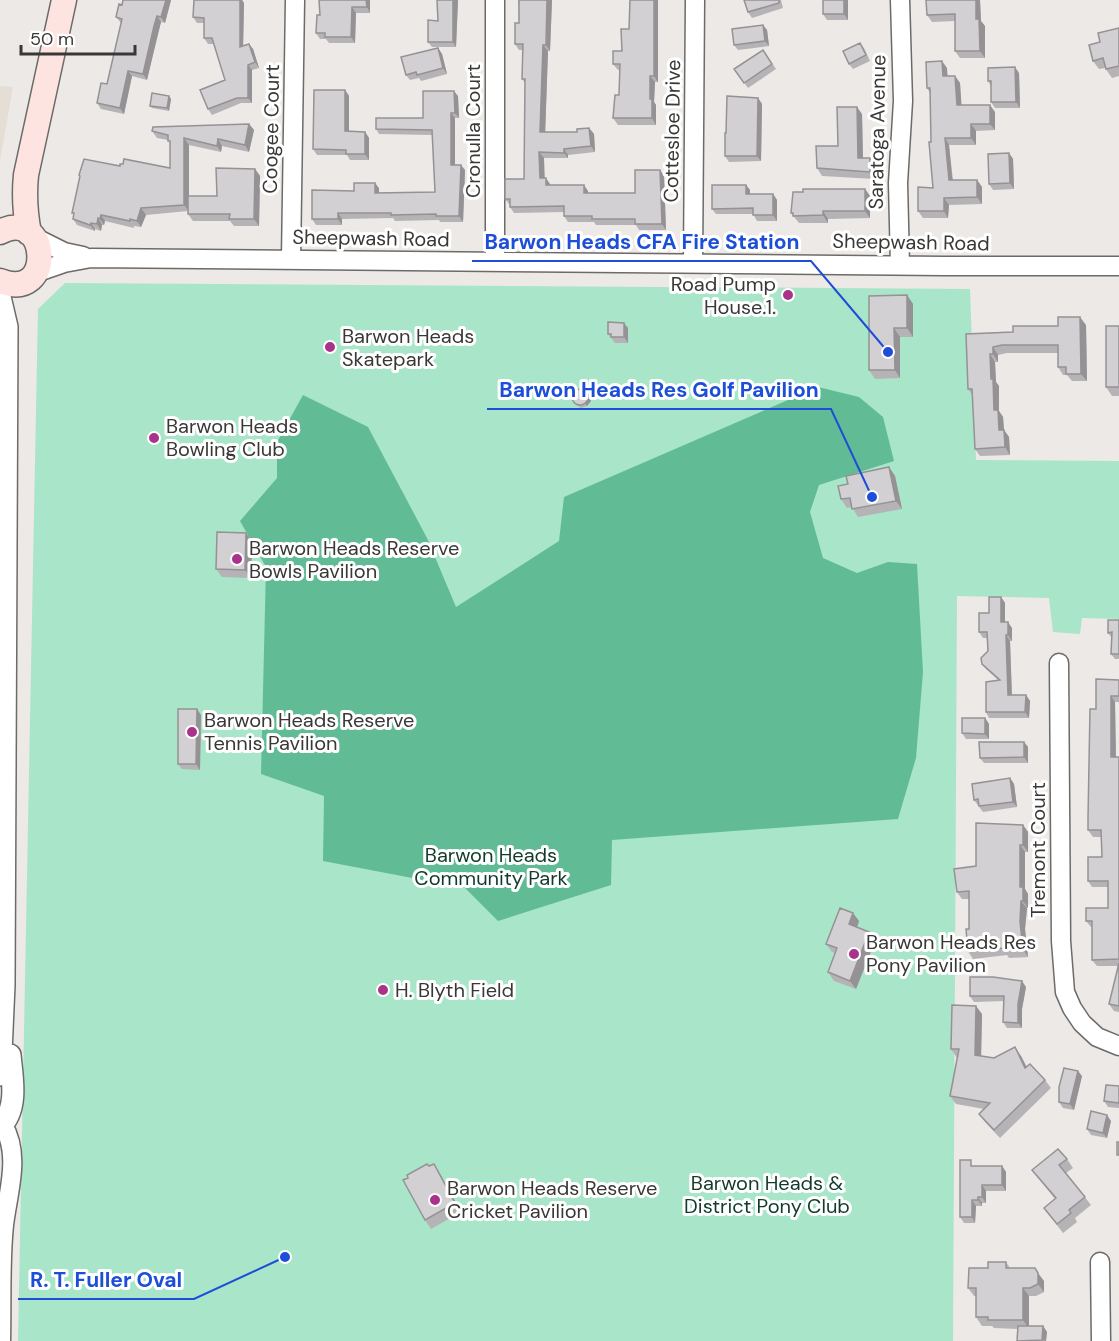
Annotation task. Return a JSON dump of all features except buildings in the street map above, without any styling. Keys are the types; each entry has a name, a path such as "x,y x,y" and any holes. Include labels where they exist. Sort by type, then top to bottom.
{"main road":[{"path":"0,280 11,284 20,283 32,276 40,265 39,245 31,235 25,214 26,175 64,0"},
{"path":"0,227 26,175"},
{"path":"0,232 14,228 31,235"}],"street":[{"name":"Coogee Court","path":"291,259 295,0"},
{"name":"Cronulla Court","path":"495,0 495,262"},
{"name":"Cottesloe Drive","path":"693,262 696,0"},
{"name":"Saratoga Avenue","path":"900,0 903,101 898,183 900,265"},
{"name":"Sheepwash Road","path":"31,235 47,246 91,258"},
{"name":"Sheepwash Road","path":"32,276 64,263 91,258 1119,266"},
{"path":"7,327 15,305 32,276"},
{"path":"0,297 7,327 3,648 4,985 0,1075"},
{"name":"Tremont Court","path":"1059,663 1062,961 1065,992 1082,1023 1097,1037 1119,1046"},
{"path":"1,1341 4,1225 11,1188 11,1156 10,1141 1,1124 11,1109 13,1097 4,985"},
{"path":"0,1196 4,1225"},
{"path":"1100,1262 1101,1341"}],"shaded area":[{"path":"0,86 13,87 0,160"}],"green space":[{"name":"Barwon Heads Community Park","path":"65,283 970,289 976,460 1119,461 1119,619 1082,618 1080,634 1053,632 1049,598 957,596 953,1341 18,1341 38,309"},
{"path":"818,387 859,397 883,417 894,461 819,485 810,512 823,558 857,573 888,562 917,564 923,672 916,758 898,819 612,840 611,885 498,921 465,888 323,861 324,796 261,774 266,567 240,521 277,478 277,442 303,395 368,427 427,538 456,607 559,541 564,497"}],"place":[{"name":"Road Pump House.1.","path":"788,295"},
{"name":"Barwon Heads Skatepark","path":"330,347"},
{"name":"Barwon Heads CFA Fire Station","path":"888,352"},
{"name":"Barwon Heads Bowling Club","path":"154,438"},
{"name":"Barwon Heads Res Golf Pavilion","path":"872,497"},
{"name":"Barwon Heads Reserve Bowls Pavilion","path":"237,559"},
{"name":"Barwon Heads Reserve Tennis Pavilion","path":"192,732"},
{"name":"Barwon Heads Res Pony Pavilion","path":"854,954"},
{"name":"H. Blyth Field","path":"383,990"},
{"name":"Barwon Heads Reserve Cricket Pavilion","path":"435,1200"},
{"name":"R. T. Fuller Oval","path":"285,1257"}],"park label":[{"name":"Barwon Heads & District Pony Club","path":"767,1194"}]}
